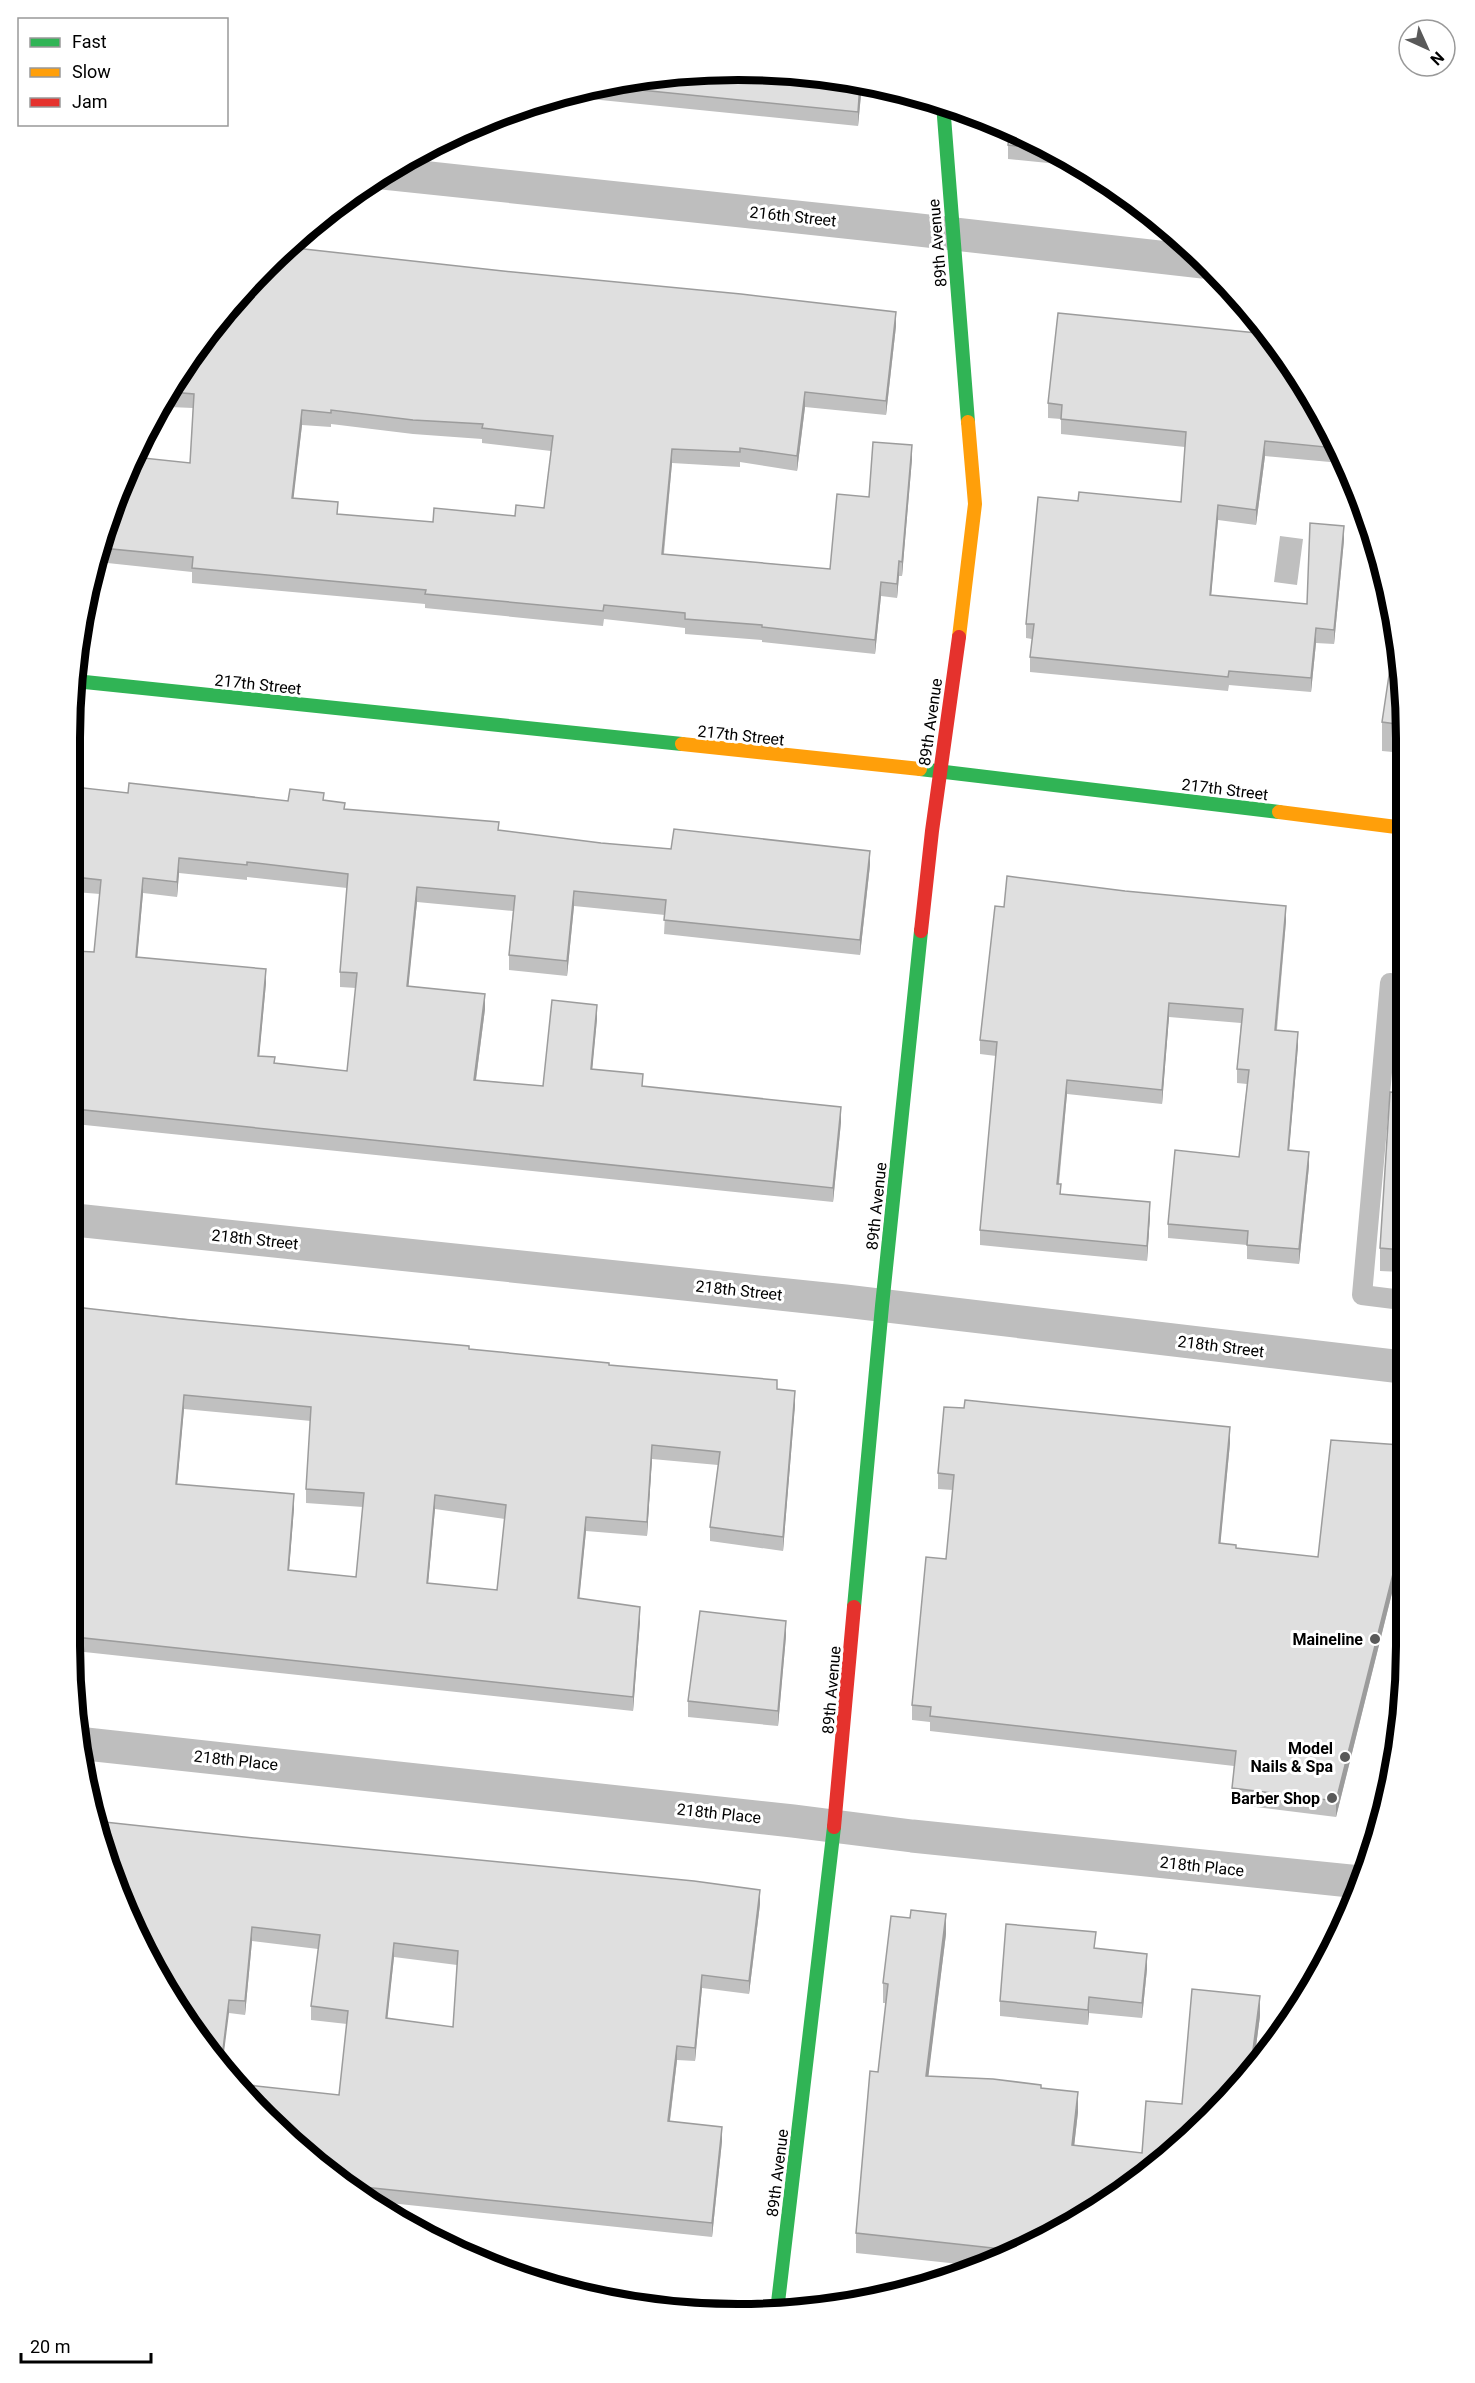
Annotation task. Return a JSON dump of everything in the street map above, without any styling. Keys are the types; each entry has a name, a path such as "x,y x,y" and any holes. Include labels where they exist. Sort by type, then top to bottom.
{"street":[{"name":"89th Avenue","path":"778,2302 835,1826 882,1306 940,772 975,504 944,112"},
{"name":"216th Street","path":"398,175 1190,261"},
{"name":"217th Street","path":"82,682 940,772 1396,827"},
{"name":"218th Street","path":"79,1220 882,1306 1396,1365"},
{"name":"218th Place","path":"87,1744 912,1836 1351,1881"}],"lane":[{"path":"1390,983 1362,1295 1396,1299"}],"shaded area":[{"path":"1280,536 1303,539 1297,585 1274,582"}],"building":[{"path":"738,80 823,85 859,91 858,112 629,89 694,81"},
{"path":"1009,138 1030,147 1008,145"},
{"path":"298,248 896,312 886,401 805,392 797,456 740,448 740,452 672,449 662,554 830,569 837,494 869,497 873,442 912,445 902,562 899,561 897,584 881,582 875,640 762,627 762,625 685,619 685,613 604,605 603,611 425,594 426,590 192,568 193,557 107,549 114,526 142,458 190,463 194,394 177,393 215,337 272,272","holes":["302,410 331,413 331,410 413,420 483,424 482,428 553,436 544,508 516,505 515,516 434,508 433,522 337,514 338,502 292,498"]},
{"path":"1058,313 1257,333 1285,372 1329,447 1265,441 1256,510 1218,505 1210,595 1307,604 1310,523 1344,526 1334,630 1316,628 1311,678 1229,671 1228,677 1030,657 1034,624 1026,624 1038,497 1078,501 1079,492 1181,502 1186,432 1061,419 1062,405 1048,403"},
{"path":"1391,662 1395,724 1382,722"},
{"path":"129,783 288,801 290,789 324,793 323,800 345,803 344,809 499,822 498,830 601,843 671,849 674,829 870,851 860,940 664,920 666,900 574,891 567,961 509,955 515,896 417,887 407,986 485,994 474,1080 543,1086 552,1000 597,1005 591,1069 643,1074 642,1086 841,1107 833,1188 79,1109 79,951 94,952 101,880 79,877 79,787 128,793","holes":["179,858 247,865 247,862 348,874 340,972 357,973 347,1071 274,1063 275,1057 258,1056 266,969 136,957 143,878 177,882"]},
{"path":"1007,876 1125,891 1286,906 1275,1030 1298,1032 1288,1150 1309,1152 1299,1249 1247,1245 1248,1231 1168,1224 1175,1150 1239,1157 1249,1070 1237,1069 1243,1009 1169,1003 1162,1090 1067,1080 1057,1184 1061,1184 1060,1194 1150,1202 1147,1246 980,1230 997,1042 980,1040 995,906 1004,907"},
{"path":"1390,1092 1396,1092 1396,1249 1380,1248"},
{"path":"79,1307 469,1346 469,1349 609,1363 609,1365 777,1380 777,1389 795,1391 783,1537 710,1527 720,1452 652,1445 647,1522 586,1517 578,1598 640,1607 633,1697 79,1637 81,1461 79,1461","holes":["184,1395 311,1407 306,1489 364,1493 356,1577 288,1570 294,1494 176,1484","435,1495 506,1505 497,1590 427,1583"]},
{"path":"965,1400 1230,1427 1219,1543 1236,1545 1236,1548 1318,1557 1331,1440 1396,1445 1396,1538 1393,1574 1336,1801 1232,1788 1236,1751 930,1716 931,1707 912,1705 926,1557 946,1559 954,1475 938,1473 944,1407 964,1408"},
{"path":"700,1611 786,1621 778,1711 688,1701"},
{"path":"104,1822 694,1881 760,1890 749,1981 702,1975 695,2048 677,2046 668,2121 722,2127 712,2223 364,2187 304,2140 272,2111 248,2085 339,2095 348,2011 311,2006 320,1935 252,1927 245,2001 229,2000 222,2055 190,2011 147,1937 114,1857","holes":["394,1943 458,1951 453,2027 386,2018"]},
{"path":"911,1910 946,1914 926,2076 993,2079 1078,2092 1072,2145 1142,2153 1146,2101 1182,2104 1192,1989 1260,1996 1252,2055 1203,2111 1138,2168 1103,2193 1029,2236 999,2249 856,2233 870,2071 878,2072 888,1984 883,1983 891,1916 910,1918"},
{"path":"1006,1924 1096,1932 1094,1948 1147,1954 1142,2003 1089,1997 1088,2010 1000,2001"}],"traffic: fast":[{"path":"944,112 968,422"},
{"path":"82,682 682,744"},
{"path":"920,769 1279,812"},
{"path":"854,1607 882,1306 921,931"},
{"path":"778,2302 834,1827"}],"traffic: slow":[{"path":"959,637 975,504 968,422"},
{"path":"682,744 920,769"},
{"path":"1279,812 1396,827"}],"traffic: jam":[{"path":"921,931 932,831 959,637"},
{"path":"834,1827 854,1607"}],"place":[{"name":"Maineline","path":"1375,1639"},
{"name":"Model Nails & Spa","path":"1345,1757"},
{"name":"Barber Shop","path":"1332,1798"}]}
